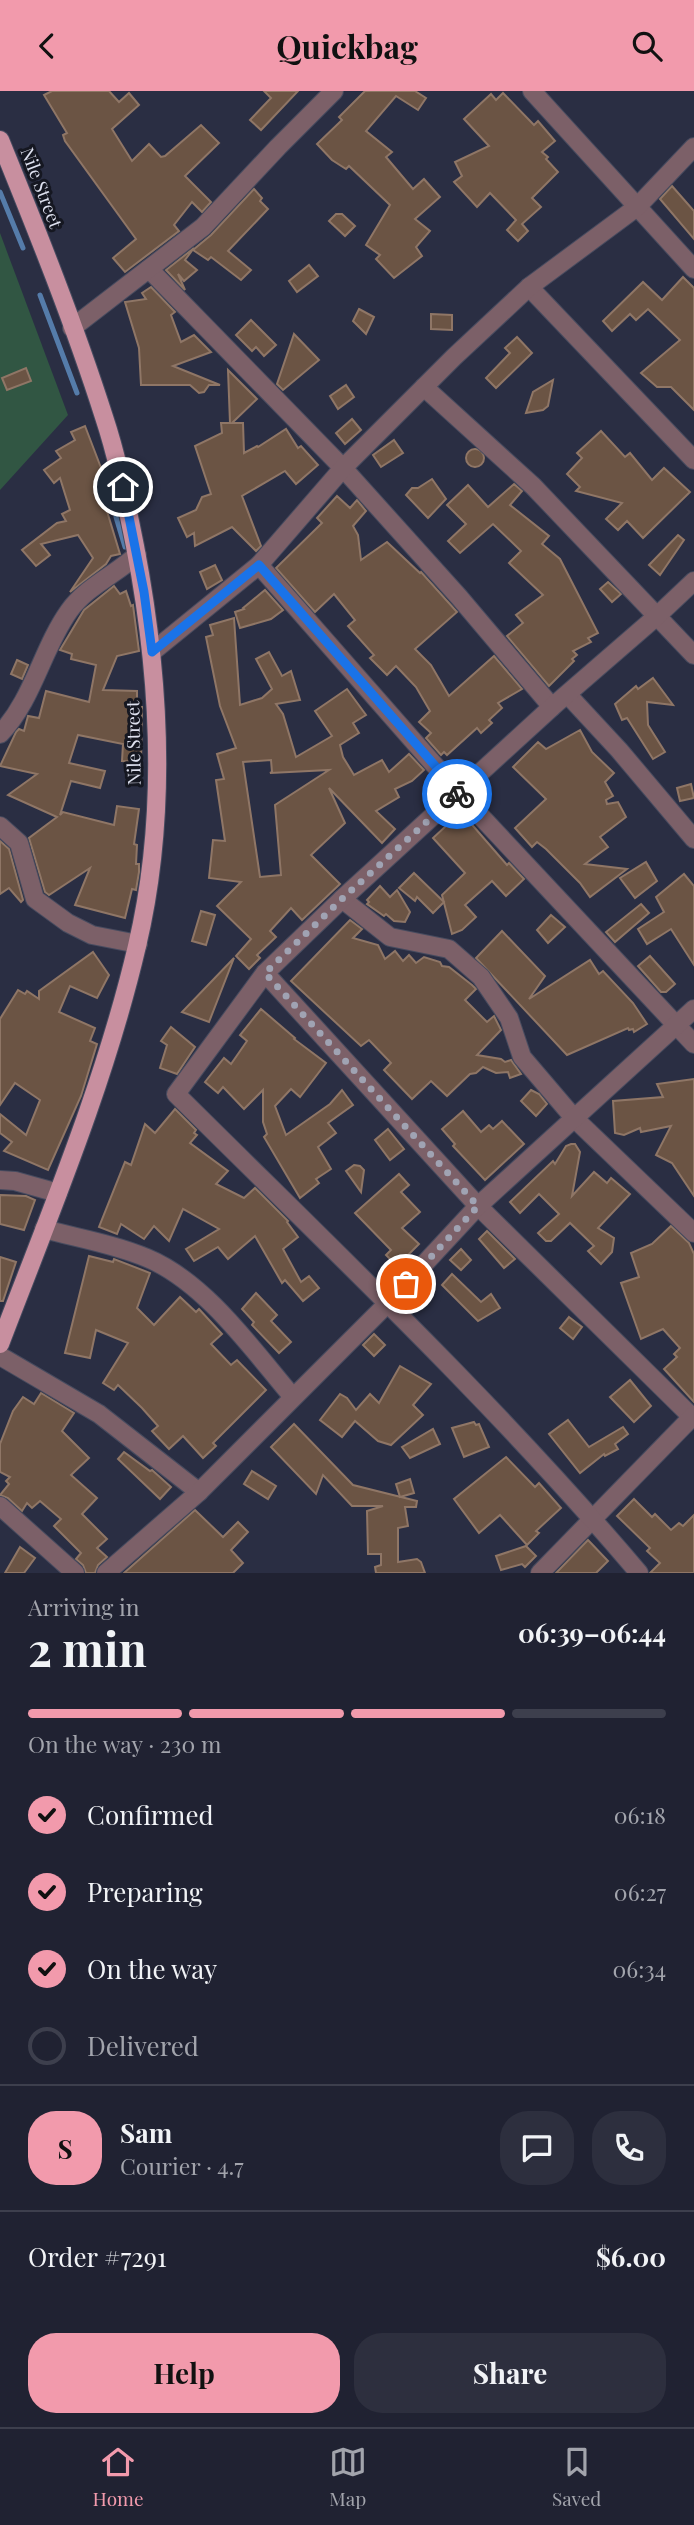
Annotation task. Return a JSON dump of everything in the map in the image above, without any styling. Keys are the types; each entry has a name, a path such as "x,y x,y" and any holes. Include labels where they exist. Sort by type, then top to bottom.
{"main road":[{"name":"Nile Street","path":"0,140 104,417 123,487 144,592 152,652 157,746 156,799 146,898 138,944 87,1117 0,1344"}],"street":[{"path":"72,328 203,227 278,146 334,91"},
{"path":"532,91 694,269"},
{"path":"152,652 259,565 342,468 529,287 636,207 694,147"},
{"path":"149,269 342,468 459,597 552,707"},
{"path":"529,287 694,460"},
{"path":"424,387 533,486 694,655"},
{"path":"3,728 34,681 56,631 71,608 136,555"},
{"path":"259,565 459,793 694,1044"},
{"path":"639,1573 594,1520 388,1303 176,1094 265,973 552,707 694,581"},
{"path":"568,695 619,750 694,839"},
{"path":"0,826 19,843 35,899 68,923 92,935 138,944"},
{"path":"342,899 390,937 449,949 481,977 509,1019 522,1057 574,1118 694,1233"},
{"path":"265,973 478,1206 694,1417 540,1573"},
{"path":"106,1573 199,1492 292,1396 388,1303 478,1206 694,1009"},
{"path":"0,1180 15,1181 58,1193"},
{"path":"44,1229 148,1258 191,1285 230,1324 292,1396"},
{"path":"0,1356 99,1414 199,1492"},
{"path":"0,1506 75,1573"}],"green space":[{"path":"0,233 68,415 0,490"}],"building":[{"path":"52,91 109,91 119,102 129,93 139,105 112,129 132,161 149,144 161,157 165,156 201,125 219,143 185,176 211,202 202,212 192,202 174,225 179,231 125,272 113,258 136,239 65,141 63,135 67,133 44,95"},
{"path":"264,91 298,91 261,130 250,120 271,98"},
{"path":"365,91 415,91 426,98 418,110 396,96 366,131 392,152 386,157 413,189 424,179 440,197 415,219 430,231 416,247 422,256 394,278 376,259 380,255 366,245 390,205 349,166 346,169 332,160 317,144 342,120 339,117"},
{"path":"503,93 534,125 538,121 555,141 542,152 558,172 532,198 541,207 522,224 528,231 518,241 507,230 516,220 490,193 477,207 454,182 462,176 455,162 489,146 464,119 491,94 496,100"},
{"path":"672,186 694,211 694,239 660,199"},
{"path":"254,189 268,209 228,251 251,270 241,280 211,257 208,260 193,250 211,235"},
{"path":"336,214 342,214 355,226 345,236 329,221"},
{"path":"194,248 185,260 197,270 184,281 178,274 185,290 166,270"},
{"path":"309,265 318,276 297,292 289,281"},
{"path":"683,277 694,288 694,410 671,387 657,387 641,373 680,340 648,309 636,320 630,314 612,331 603,321 643,282 662,300"},
{"path":"151,287 175,312 171,315 181,342 194,335 211,352 173,366 220,385 209,385 204,392 199,393 190,385 141,385 139,348 125,302 146,299 142,293"},
{"path":"359,309 374,317 366,334 353,321"},
{"path":"431,314 452,315 452,330 431,329"},
{"path":"251,320 276,345 264,356 256,347 252,351 236,335"},
{"path":"294,334 319,360 283,390 277,384"},
{"path":"517,337 532,353 496,388 486,378 510,353 505,348"},
{"path":"26,368 31,381 7,390 2,378"},
{"path":"228,370 257,399 232,423 243,423 244,453 286,429 298,448 301,446 318,465 296,484 285,471 242,496 261,546 256,551 232,527 195,546 194,533 187,537 178,518 196,510 202,497 211,494 195,446 222,433 221,423 230,423"},
{"path":"553,380 548,406 543,410 526,413 533,392"},
{"path":"346,385 354,397 338,409 330,396"},
{"path":"352,419 361,430 345,444 336,433"},
{"path":"85,426 108,486 100,488 120,554 111,556 106,564 70,592 93,558 78,535 41,544 50,555 36,566 22,550 57,523 66,521 62,514 70,510 60,478 54,483 44,470 61,458 56,451 75,440 71,432"},
{"path":"601,431 625,457 630,453 652,480 664,468 690,492 643,538 627,521 618,530 606,519 622,503 576,491 580,487 567,474 582,458 577,453"},
{"path":"394,440 403,453 381,467 373,455"},
{"path":"475,449 481,452 484,458 481,464 475,467 469,464 466,458 469,452"},
{"path":"432,479 446,499 428,518 406,495 412,488 418,488"},
{"path":"514,484 522,491 510,505 549,536 542,544 560,559 598,633 588,638 591,642 573,651 577,655 572,659 574,661 549,686 507,636 523,623 516,615 543,595 509,563 521,551 493,524 460,553 448,541 466,524 447,505 468,485 488,507"},
{"path":"337,496 350,508 357,500 366,511 353,526 358,535 361,560 387,542 421,572 457,612 415,649 431,665 449,696 494,656 522,689 498,703 502,708 489,720 492,723 481,733 477,728 447,755 444,752 441,755 426,738 431,733 419,722 430,711 416,687 396,666 387,675 370,658 374,655 348,626 355,620 334,594 315,612 276,568 322,523 317,518"},
{"path":"678,535 684,540 660,575 649,565"},
{"path":"215,565 222,580 207,589 200,572"},
{"path":"608,582 621,594 612,602 600,589"},
{"path":"114,586 120,594 126,591 131,606 133,605 139,651 117,656 103,690 137,691 137,707 142,707 141,762 122,761 123,744 78,735 69,763 105,771 100,788 71,781 60,815 63,812 114,825 117,806 139,809 134,844 137,845 136,864 139,864 139,872 136,890 132,889 125,918 75,905 90,868 49,895 45,892 29,838 57,817 8,795 37,774 0,766 16,732 19,729 24,731 28,716 39,718 46,691 89,702 96,665 71,659 72,654 60,650 84,610"},
{"path":"265,590 283,610 271,619 240,628 235,612 244,609"},
{"path":"234,618 240,705 262,698 272,689 256,659 269,652 282,676 291,671 300,700 276,704 283,714 296,757 332,736 315,711 347,689 366,715 353,723 359,733 340,745 343,757 354,775 382,760 389,772 409,754 424,770 412,781 395,789 399,797 376,811 395,829 382,843 329,788 345,823 311,855 340,884 302,920 291,908 270,931 276,937 257,955 260,958 249,969 236,956 251,939 217,906 241,882 209,878 213,840 225,841 216,780 224,779 217,754 236,748 220,706 206,637 213,635 210,625","holes":["271,760 270,773 329,770 275,805 281,875 260,877 243,762"]},
{"path":"17,660 28,665 22,679 11,674"},
{"path":"653,678 673,705 647,702 648,725 665,752 653,759 627,718 622,720 615,704 636,686 638,689"},
{"path":"580,730 592,752 614,773 605,782 613,796 606,800 607,804 618,802 626,817 600,837 608,847 585,864 627,869 590,897 546,849 537,842 532,847 515,828 546,799 513,767 538,742 546,749"},
{"path":"691,784 694,798 680,801 677,788"},
{"path":"461,812 507,865 509,863 524,879 506,896 492,881 465,905 476,917 462,930 452,934 442,895 465,873 433,838"},
{"path":"0,841 9,849 23,900 21,902 9,888 0,894"},
{"path":"646,862 657,881 635,898 620,878"},
{"path":"414,873 444,902 433,913 417,897 415,901 399,888"},
{"path":"684,874 694,886 694,965 671,929 647,944 638,929 664,912 656,897"},
{"path":"380,886 390,897 397,890 410,912 405,922 394,921 367,904 367,900"},
{"path":"641,904 649,913 615,942 606,932"},
{"path":"201,911 215,915 206,945 192,941"},
{"path":"551,915 565,927 548,943 537,930"},
{"path":"350,920 362,929 353,938 378,945 385,959 395,951 403,961 409,955 416,963 424,957 449,967 472,985 476,989 465,1000 487,1022 494,1016 501,1030 477,1055 505,1062 511,1060 521,1074 510,1078 508,1072 496,1073 483,1067 470,1074 447,1096 431,1081 412,1099 384,1070 391,1063 369,1040 361,1046 291,981"},
{"path":"502,931 545,976 529,999 590,960 599,974 603,971 633,1003 647,1024 634,1032 628,1028 567,1055 476,958"},
{"path":"93,952 109,975 97,998 70,986 59,1012 95,1028 90,1041 97,1044 81,1096 48,1170 4,1151 12,1142 0,1133 0,1114 26,1135 40,1100 15,1083 0,1105 0,1019 18,990 25,994 27,991 39,999 39,991"},
{"path":"650,956 675,984 666,992 661,992 638,966"},
{"path":"234,958 209,1022 182,1012"},
{"path":"261,1009 326,1063 300,1097 291,1089 275,1106 286,1135 330,1104 342,1090 353,1105 328,1123 336,1133 318,1147 331,1169 316,1179 319,1183 300,1198 264,1137 267,1134 263,1122 263,1090 244,1109 223,1087 218,1093 205,1082 224,1058 231,1064 247,1041 240,1035"},
{"path":"171,1027 195,1047 177,1074 160,1068 167,1045 161,1041"},
{"path":"694,1079 694,1196 672,1163 656,1155 671,1126 641,1132 640,1128 624,1135 615,1133 613,1101 663,1097 657,1084"},
{"path":"531,1090 539,1094 547,1104 536,1116 521,1101"},
{"path":"175,1109 196,1130 194,1133 197,1135 190,1143 228,1171 216,1184 244,1198 255,1188 288,1221 298,1237 283,1249 301,1282 309,1276 319,1288 303,1301 285,1280 282,1283 255,1236 228,1259 218,1247 194,1261 186,1249 219,1229 183,1209 169,1241 154,1226 144,1239 121,1224 117,1234 99,1227 125,1162 131,1165 145,1124 155,1133"},
{"path":"463,1111 481,1132 489,1125 493,1129 502,1121 524,1144 485,1180 453,1146 455,1144 442,1129"},
{"path":"388,1129 404,1149 390,1160 375,1140"},
{"path":"575,1144 580,1152 572,1196 594,1172 607,1183 611,1178 630,1194 598,1228 614,1238 612,1252 601,1264 588,1251 594,1246 570,1223 551,1241 546,1241 538,1233 559,1214 539,1194 520,1213 510,1202 553,1161 555,1164 566,1146"},
{"path":"354,1165 364,1170 361,1192 346,1171"},
{"path":"399,1174 409,1185 401,1192 420,1212 402,1228 419,1244 397,1266 386,1255 391,1250 355,1213"},
{"path":"0,1195 26,1196 35,1200 24,1230 0,1224"},
{"path":"671,1226 689,1243 694,1254 694,1402 664,1369 677,1357 674,1354 680,1348 663,1329 641,1339 621,1283 639,1277 631,1253 652,1244"},
{"path":"487,1231 515,1259 504,1268 479,1239"},
{"path":"461,1249 471,1260 461,1270 450,1260"},
{"path":"89,1256 113,1262 114,1259 150,1273 137,1308 154,1325 180,1297 196,1312 199,1309 222,1334 211,1344 231,1365 237,1360 266,1390 213,1443 216,1446 203,1458 183,1436 169,1449 152,1431 158,1426 142,1408 118,1385 114,1390 103,1383 128,1343 96,1330 90,1358 65,1353"},
{"path":"0,1257 16,1262 3,1301 0,1301"},
{"path":"452,1274 481,1302 491,1294 500,1308 478,1321 442,1285"},
{"path":"256,1293 277,1315 271,1321 291,1342 279,1353 252,1325 254,1322 242,1309"},
{"path":"569,1317 582,1327 573,1339 560,1328"},
{"path":"374,1334 385,1345 374,1356 363,1345"},
{"path":"400,1366 431,1384 413,1405 423,1415 391,1445 378,1441 355,1421 342,1437 320,1420 340,1394 347,1398 356,1410 370,1394 379,1403"},
{"path":"630,1380 651,1406 634,1422 610,1397"},
{"path":"41,1393 74,1413 62,1431 89,1458 71,1475 97,1498 82,1514 107,1539 97,1548 107,1557 98,1565 95,1573 86,1573 83,1565 76,1559 81,1553 54,1526 61,1519 40,1501 32,1508 27,1503 22,1511 8,1498 0,1495 9,1484 6,1481 10,1477 0,1472 0,1444 13,1411 23,1397 34,1404"},
{"path":"568,1420 589,1447 623,1427 628,1434 615,1444 618,1449 605,1456 604,1454 580,1473 549,1434"},
{"path":"474,1422 479,1424 489,1447 464,1457 452,1428"},
{"path":"294,1424 353,1485 417,1501 416,1507 405,1507 408,1526 398,1528 398,1562 417,1559 425,1573 376,1573 375,1567 381,1565 381,1554 368,1554 367,1511 383,1506 352,1506 323,1475 316,1494 271,1447"},
{"path":"433,1429 440,1444 410,1458 402,1447"},
{"path":"124,1452 152,1470 171,1487 160,1499 118,1459"},
{"path":"506,1457 535,1487 539,1483 561,1508 536,1531 539,1533 527,1545 500,1515 479,1533 454,1499"},
{"path":"252,1471 276,1486 268,1499 244,1484"},
{"path":"410,1479 414,1493 400,1497 396,1484"},
{"path":"634,1499 652,1517 655,1514 671,1530 679,1523 683,1526 694,1515 694,1573 650,1573 660,1563 647,1551 650,1548 617,1516"},
{"path":"195,1510 223,1537 238,1522 248,1532 231,1550 243,1563 233,1573 124,1573"},
{"path":"588,1540 608,1561 596,1573 556,1573"},
{"path":"526,1546 536,1556 525,1567 522,1564 501,1570 496,1556"},
{"path":"20,1547 35,1558 24,1573 5,1573"}],"waterway":[{"path":"0,192 23,248"},
{"path":"40,295 77,393"},
{"path":"109,474 112,499"},
{"path":"116,517 125,547"}],"way so far":[{"path":"406,1284 478,1206 265,973 457,794"}],"route":[{"path":"123,487 144,592 152,652 259,565 459,793 457,794"}]}
